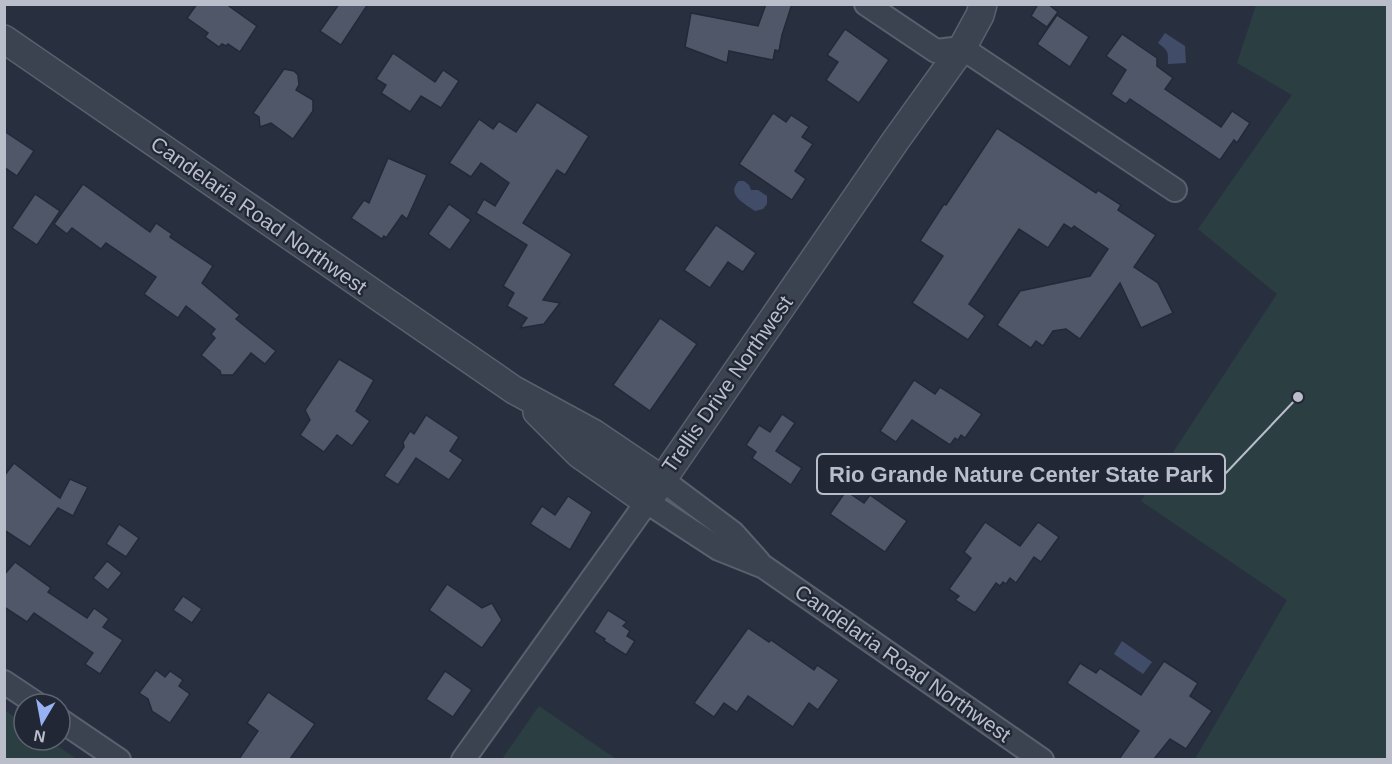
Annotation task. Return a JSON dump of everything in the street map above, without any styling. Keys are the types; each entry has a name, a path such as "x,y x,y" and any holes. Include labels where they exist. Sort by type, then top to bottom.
{"street":[{"path":"866,4 936,51 962,48 1175,190"},
{"name":"Trellis Drive Northwest","path":"463,759 646,502 962,48 980,15 983,4"},
{"name":"Candelaria Road Northwest","path":"4,39 514,390 593,433 661,479 733,533 764,567"},
{"name":"Candelaria Road Northwest","path":"514,390 579,454 646,502 719,549 764,567 1042,759"},
{"path":"4,682 19,692"},
{"path":"72,728 119,759"}],"green space":[{"path":"1256,5 1387,5 1387,759 1195,759 1287,600 1141,501 1277,294 1198,229 1292,95 1237,63"},
{"path":"539,706 616,759 502,759"},
{"path":"4,710 12,715 12,752 66,752 77,759 5,759"}],"water":[{"path":"1165,33 1185,46 1186,63 1168,64 1167,52 1158,43"},
{"path":"739,181 744,181 751,190 758,190 767,196 767,204 763,209 755,211 738,198 734,190"},
{"path":"1122,641 1152,662 1143,674 1114,654"}],"building":[{"path":"197,4 226,4 257,26 240,52 228,44 226,46 222,44 219,47 205,37 208,33 187,18"},
{"path":"339,4 368,4 341,45 320,31"},
{"path":"766,4 792,4 779,51 775,50 773,60 729,51 727,63 685,47 691,13 758,26"},
{"path":"1038,4 1048,4 1058,12 1047,27 1031,16"},
{"path":"1057,15 1089,37 1070,67 1037,44"},
{"path":"845,29 889,60 859,103 826,80 838,62 827,55"},
{"path":"1122,34 1157,58 1157,66 1173,78 1165,89 1221,127 1232,111 1250,123 1237,143 1234,140 1220,160 1130,99 1126,104 1111,94 1126,70 1106,56"},
{"path":"393,53 435,82 443,70 459,81 441,108 421,96 410,112 381,93 386,85 376,79"},
{"path":"284,69 294,71 298,75 299,85 296,90 313,100 313,111 293,139 271,123 260,127 259,117 253,113"},
{"path":"537,102 589,136 565,175 557,170 523,223 572,254 543,300 560,303 544,324 520,328 527,318 507,306 514,293 503,286 527,245 476,213 484,199 495,206 509,183 481,163 471,177 449,163 479,119 493,129 499,121 516,132"},
{"path":"773,113 786,122 791,115 809,127 802,137 813,144 795,171 806,179 792,200 739,164"},
{"path":"997,128 1096,193 1098,190 1121,205 1118,210 1156,235 1134,267 1158,283 1173,313 1141,328 1120,283 1080,339 1066,329 1053,331 1043,346 1036,341 1031,348 997,325 1020,291 1090,276 1108,249 1074,226 1072,229 1064,224 1048,248 1019,229 969,304 985,316 968,340 912,303 943,256 920,241"},
{"path":"4,131 34,151 17,176 4,167"},
{"path":"388,158 427,175 407,219 402,215 386,238 384,236 382,239 351,218 364,200 369,203"},
{"path":"83,184 150,232 156,223 172,234 170,237 213,266 202,283 240,315 236,319 276,351 265,364 251,353 233,375 221,375 220,371 201,355 215,338 211,334 215,329 186,306 178,318 144,294 156,277 106,243 101,249 72,228 67,234 54,224"},
{"path":"35,194 60,211 37,245 12,228"},
{"path":"449,204 471,220 450,250 428,234"},
{"path":"716,225 756,253 743,272 728,262 710,288 684,270"},
{"path":"660,318 697,344 650,411 613,385"},
{"path":"339,359 374,380 356,411 370,421 352,446 337,435 324,452 300,435 310,420 305,410"},
{"path":"914,380 935,394 940,387 982,414 965,438 961,435 958,440 955,438 950,445 912,420 896,442 880,431"},
{"path":"782,414 795,423 776,451 802,468 791,485 752,458 756,452 746,445 759,425 770,432"},
{"path":"426,415 459,437 450,451 463,460 449,480 416,458 398,485 384,476 404,447 403,442 410,431 414,434"},
{"path":"14,463 60,498 70,479 88,487 73,516 58,508 30,547 4,530 4,476"},
{"path":"846,491 864,503 870,495 907,521 885,552 830,514"},
{"path":"568,496 592,512 570,550 530,524 542,506 555,515"},
{"path":"985,522 1020,546 1038,522 1059,537 1041,562 1034,557 1016,583 1010,578 1006,584 1003,582 1000,586 996,583 975,613 955,600 959,596 949,589 971,558 964,552"},
{"path":"119,524 139,538 126,557 106,544"},
{"path":"107,561 122,573 108,590 93,578"},
{"path":"15,562 51,588 48,592 87,618 94,608 109,619 103,627 123,640 100,674 85,664 93,653 34,613 27,622 4,607 4,575"},
{"path":"447,584 482,608 492,603 502,620 482,648 429,610"},
{"path":"183,596 202,609 192,623 173,610"},
{"path":"608,610 627,622 623,626 630,631 627,636 635,641 626,655 594,632"},
{"path":"748,628 769,642 771,640 814,670 817,665 839,680 818,710 809,703 793,727 748,696 737,712 724,703 714,717 694,703"},
{"path":"1164,661 1198,683 1190,696 1212,711 1186,749 1170,739 1154,759 1119,759 1139,731 1067,683 1080,663 1096,673 1100,668 1141,695"},
{"path":"156,670 165,677 170,671 183,680 179,686 190,694 170,723 152,711 148,699 139,693"},
{"path":"445,671 472,690 453,717 426,699"},
{"path":"268,692 315,724 290,759 239,759 258,731 247,723"}],"place":[{"name":"Rio Grande Nature Center State Park","path":"1298,397"}]}
